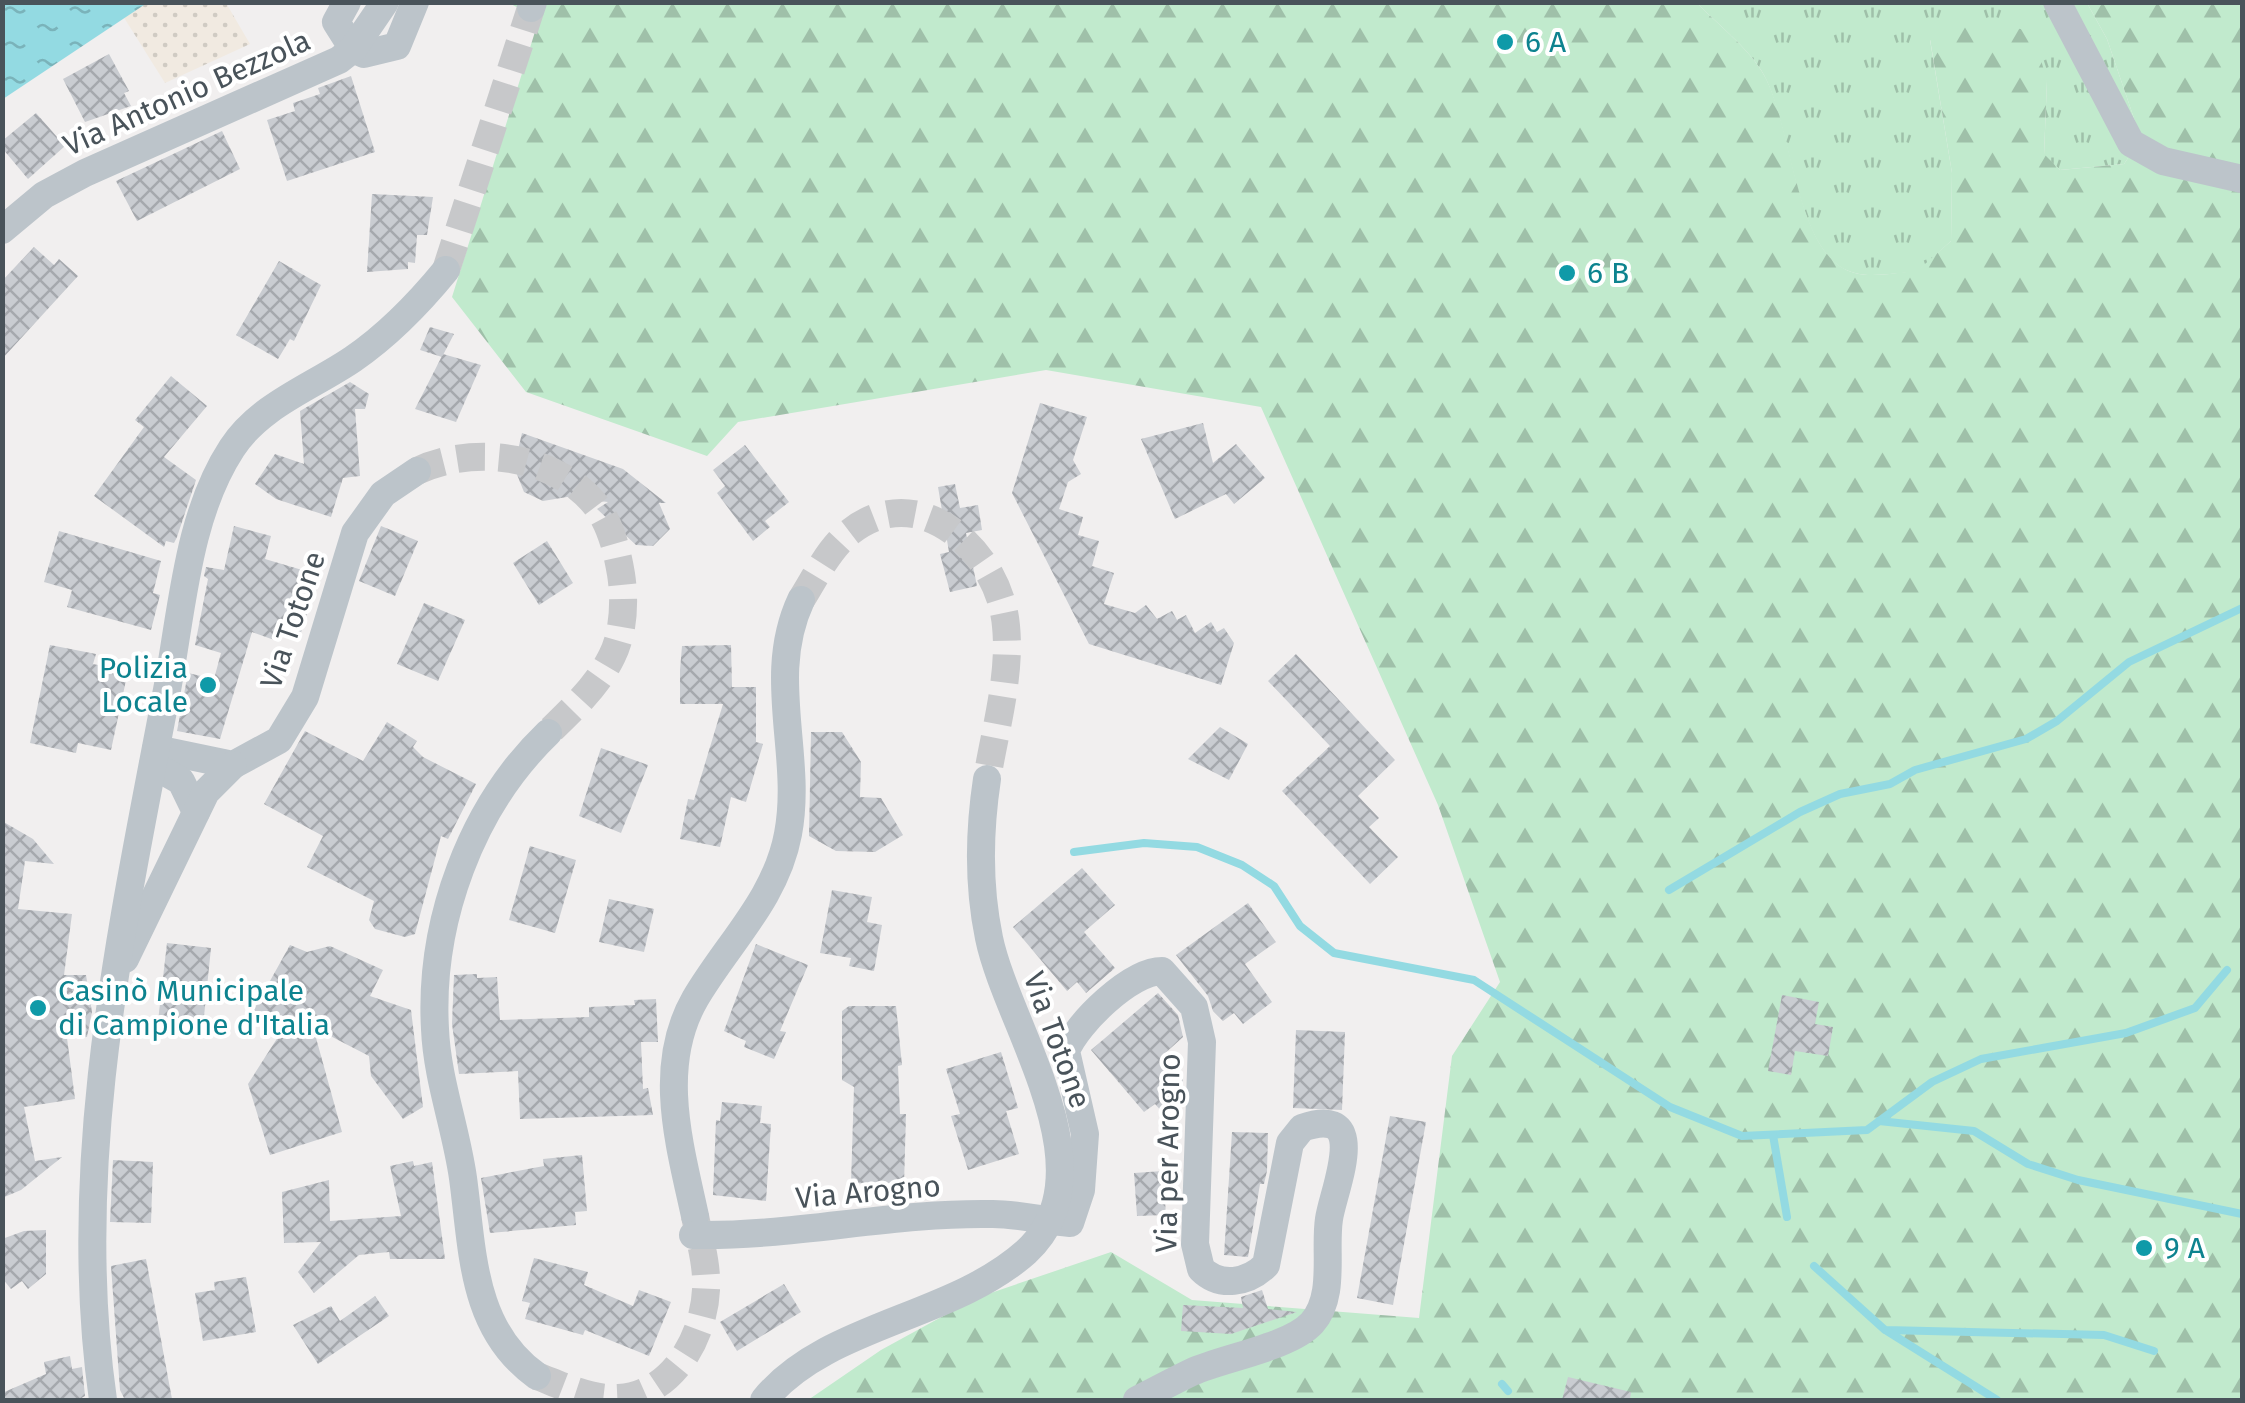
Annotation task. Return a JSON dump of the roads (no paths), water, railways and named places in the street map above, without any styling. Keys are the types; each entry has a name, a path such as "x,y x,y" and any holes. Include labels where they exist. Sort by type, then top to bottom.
{"street":[{"path":"347,2 336,22 353,49 364,54 397,46 414,2"},
{"name":"Via Antonio Bezzola","path":"2,230 44,196 85,173 339,60 353,49 385,2"},
{"path":"2057,2 2131,143 2163,161 2242,179"},
{"path":"103,1400 94,1342 92,1224 96,1141 130,866 198,527 232,447 252,422 387,332 446,270"},
{"name":"Via Totone","path":"233,765 278,740 305,697 355,533 383,494 417,471"},
{"name":"Via Arogno","path":"800,600 784,647 782,686 791,781 782,862 748,923 694,1001 675,1062 676,1121 694,1225 737,1236 840,1228 878,1220 995,1214 1048,1221"},
{"path":"537,1376 504,1347 480,1297 461,1164 439,1061 435,977 441,930 468,852 516,766 548,732"},
{"path":"154,757 233,765"},
{"path":"154,757 181,781 196,812"},
{"path":"115,980 206,792 233,765"},
{"name":"Via Totone","path":"987,779 981,837 989,937 1001,982 1050,1102 1057,1137 1057,1185 1048,1221"},
{"name":"Via per Arogno","path":"1048,1221 1070,1223 1082,1190 1085,1134 1066,1051 1089,1017 1151,971 1170,977 1199,1022 1202,1091 1195,1244 1196,1261 1206,1276 1241,1281 1266,1265 1295,1134 1302,1128 1324,1124 1342,1136 1346,1160 1329,1214 1325,1295 1316,1319 1295,1335 1193,1372 1137,1400"},
{"path":"764,1400 823,1352 936,1308 1024,1253 1048,1221"}],"water":[{"path":"3,2 147,2 147,3 3,99"}],"waterway":[{"path":"1669,890 1800,812 1840,794 1890,784 1915,770 2026,739 2057,721 2129,662 2242,608"},
{"path":"1074,852 1144,843 1197,847 1242,865 1274,886 1300,926 1334,953 1474,980 1670,1107 1742,1136 1867,1130 1932,1082 1981,1059 2126,1033 2195,1008 2227,970"},
{"path":"1879,1121 1974,1131 2028,1164 2078,1180 2242,1214"},
{"path":"1773,1135 1787,1217"},
{"path":"1814,1266 1885,1330 2104,1335 2154,1351"},
{"path":"1887,1331 1997,1400"},
{"path":"1502,1384 1508,1391"}],"tunnel":[{"path":"446,270 531,8"},
{"path":"417,471 462,458 534,464 577,486 604,519 615,546 622,584 619,637 599,678 548,733"},
{"path":"801,600 835,546 877,517 903,513 929,518 952,531 973,550 989,573 1006,626 1004,683 987,779"},
{"path":"537,1376 588,1395 619,1398 639,1394 672,1372 695,1337 705,1297 706,1277 695,1216"}],"place":[{"name":"6 A","path":"1505,42"},
{"name":"6 B","path":"1567,273"},
{"name":"Polizia Locale","path":"208,685"},
{"name":"Casinò Municipale di Campione d'Italia","path":"38,1008"},
{"name":"9 A","path":"2144,1248"}]}
